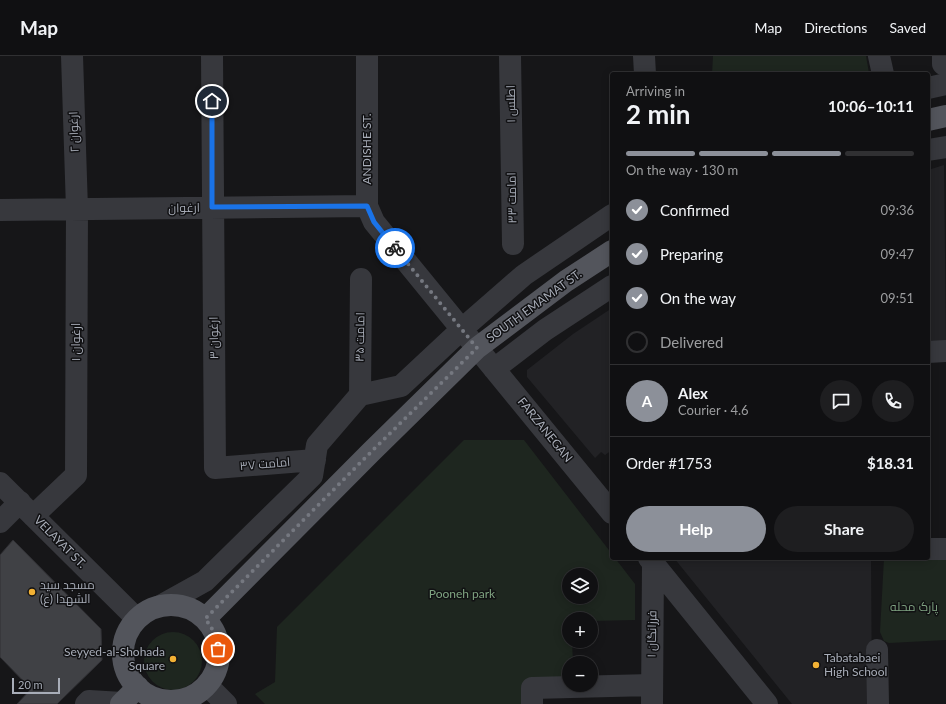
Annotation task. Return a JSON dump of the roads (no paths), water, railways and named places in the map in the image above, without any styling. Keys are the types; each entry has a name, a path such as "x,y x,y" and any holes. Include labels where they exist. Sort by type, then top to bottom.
{"main road":[{"path":"930,120 946,116"},
{"name":"SOUTH EMAMAT ST.","path":"205,619 477,348 566,281 610,252"},
{"path":"174,605 187,607 205,619 210,625 217,639 219,655 215,671 207,685 195,694 180,700 165,700 150,696 138,687 129,675 124,658 124,646 128,631 137,619 148,611 160,606 174,605"},
{"path":"122,703 138,687"}],"street":[{"name":"ارغوان ۲","path":"72,56 77,209"},
{"name":"ارغوان ۳","path":"212,56 215,468"},
{"name":"ANDISHE ST.","path":"367,56 367,206 374,222 477,348"},
{"name":"اطلس ۱","path":"510,56 511,153"},
{"path":"644,56 645,72"},
{"path":"879,56 882,72"},
{"path":"930,86 944,68"},
{"path":"930,150 946,147"},
{"name":"امامت ۳۳","path":"511,153 513,244"},
{"name":"ارغوان","path":"0,210 367,206"},
{"name":"ارغوان ۱","path":"27,509 76,475 77,209"},
{"path":"160,606 205,581 312,476 318,445 360,395 401,386 462,329 524,275 610,217"},
{"name":"امامت ۳۵","path":"360,395 361,279"},
{"path":"494,369 545,330 610,287"},
{"name":"FARZANEGAN","path":"477,348 610,510"},
{"path":"930,352 946,352"},
{"name":"امامت ۳۷","path":"215,468 315,460"},
{"name":"VELAYAT ST.","path":"0,482 137,619"},
{"path":"0,522 27,509"},
{"path":"930,549 946,549"},
{"path":"651,561 767,704"},
{"name":"فرزانگان ۱","path":"651,561 652,694"},
{"path":"877,650 878,704"},
{"path":"207,685 226,704"},
{"path":"532,704 532,688 652,694"},
{"path":"86,704 89,701 122,703"}],"place":[{"name":"مسجد سید الشهدا (ع)","path":"32,592"},
{"name":"Seyyed-al-Shohada Square","path":"173,659"},
{"name":"Tabatabaei High School","path":"816,665"}],"park label":[{"name":"Pooneh park","path":"462,594"},
{"name":"پارک محله","path":"914,607"}]}
